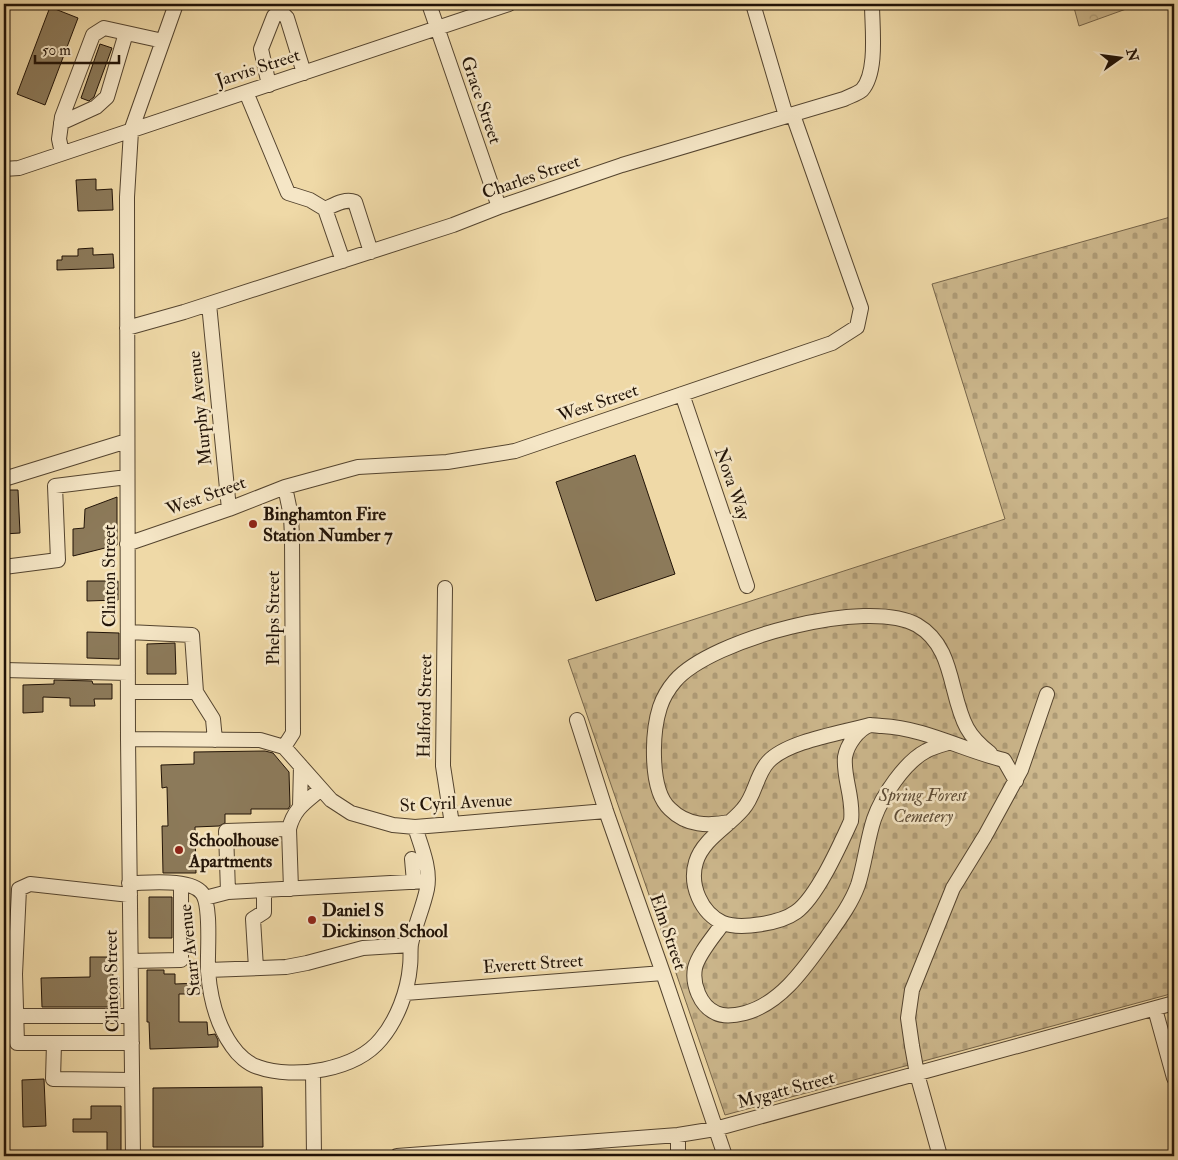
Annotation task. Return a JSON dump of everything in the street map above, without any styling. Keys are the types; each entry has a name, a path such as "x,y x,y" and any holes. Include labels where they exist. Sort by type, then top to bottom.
{"street":[{"name":"Clinton Street","path":"134,1156 129,889 127,197 131,131 176,4"},
{"name":"Grace Street","path":"429,4 499,208"},
{"name":"Jarvis Street","path":"4,169 19,168 62,154 509,4"},
{"name":"West Street","path":"127,544 229,509 285,487 358,467 446,462 515,451 832,343 857,327 861,308 789,116 753,4"},
{"name":"Charles Street","path":"127,328 209,304 453,225 622,165 844,99 860,92 866,84 872,64 872,4"},
{"path":"269,85 261,48 274,16 281,12 287,18 304,73"},
{"path":"62,154 59,139 61,123 93,35 104,28 163,40"},
{"path":"61,123 96,107 107,97 126,33"},
{"path":"246,92 288,193 310,200 325,209 343,261"},
{"name":"Jarvis Street","path":"4,178 19,168"},
{"path":"325,209 342,201 350,200 355,202 371,252"},
{"name":"Murphy Avenue","path":"209,304 229,509"},
{"name":"Nova Way","path":"682,394 747,586"},
{"path":"4,479 127,441"},
{"path":"4,567 58,560 55,486 127,477"},
{"name":"Phelps Street","path":"284,747 293,733 292,537 291,516 285,487"},
{"name":"Halford Street","path":"445,588 443,766 452,824"},
{"path":"731,821 712,825 689,822 668,808 664,802 655,775 654,753 656,725 660,706 675,681 700,660 735,644 812,622 858,616 901,619 916,624 927,632 940,648 946,660 952,676 958,704 968,729 977,742 1000,759 1016,781"},
{"path":"128,632 192,635 196,692 213,719 215,740"},
{"path":"4,670 128,673"},
{"path":"128,692 196,692"},
{"path":"940,1156 917,1074 908,1018 912,990 953,888 1016,781 1048,694"},
{"name":"Elm Street","path":"577,720 606,811 725,1156"},
{"path":"870,725 856,735 848,746 845,758 851,797 851,822 816,889 808,900 796,912 776,921 733,925 723,923 710,914 701,904 696,892 693,876 701,850 709,840 745,808 763,768 776,756 812,740 870,725 919,732 1000,759 1027,754"},
{"path":"128,739 260,740 284,747"},
{"path":"723,923 695,967 696,989 707,1007 716,1014 740,1014 756,1010 791,983 847,908 862,871 880,804 900,774 912,761 926,751 948,743"},
{"name":"St Cyril Avenue","path":"284,747 331,800 351,813 393,825 415,827 606,811"},
{"path":"300,807 301,766"},
{"path":"291,889 289,829 292,817 300,807 321,789"},
{"name":"Starr Avenue","path":"16,1016 19,889 30,884 129,889 181,884 196,887 203,894 207,904 210,990 217,1017 232,1046 247,1062 259,1068 281,1072 313,1072 343,1065 368,1052 381,1040 395,1016 405,993 410,968 411,945 427,888 421,882 424,859 415,827"},
{"path":"228,892 226,832 289,829"},
{"path":"205,898 228,892 421,882 412,859"},
{"path":"130,961 181,960 181,884"},
{"path":"256,968 252,919 264,912 264,890"},
{"path":"208,970 286,966 364,948 411,945"},
{"name":"Everett Street","path":"405,993 663,973"},
{"name":"Mygatt Street","path":"398,1156 508,1152 678,1135 715,1129 1174,1003"},
{"path":"1155,1008 1174,1078"},
{"path":"131,1016 16,1016 17,1043 132,1043"},
{"path":"54,1043 53,1079 132,1080"},
{"path":"313,1072 314,1156"},
{"path":"678,1135 678,1156"}],"green space":[{"path":"1073,4 1140,4 1079,26"},
{"name":"Spring Forest Cemetery","path":"1174,216 1174,993 725,1115 568,660 1005,519 932,284"}],"building":[{"path":"50,7 78,18 45,105 17,94"},
{"path":"100,44 112,48 94,97 89,101 81,98"},
{"path":"96,179 96,190 112,189 113,210 78,211 76,180"},
{"path":"93,248 93,255 113,254 114,268 57,270 57,260 62,260 62,256 78,256 78,249"},
{"path":"635,455 675,574 596,601 556,482"},
{"path":"4,490 18,490 20,533 4,534"},
{"path":"117,497 117,545 73,556 73,529 84,528 85,509"},
{"path":"87,581 118,581 118,600 87,601"},
{"path":"87,632 119,633 119,659 87,658"},
{"path":"175,643 176,674 147,674 147,644"},
{"path":"54,680 92,681 93,684 112,684 112,699 94,699 95,706 70,706 70,698 43,697 43,712 23,713 23,685 54,684"},
{"path":"265,751 273,753 289,772 290,806 288,809 251,809 251,814 225,814 225,823 219,826 195,827 196,873 163,873 162,826 168,826 167,787 162,788 161,765 194,764 194,752"},
{"path":"149,897 172,897 172,938 149,938"},
{"path":"90,957 113,957 113,977 119,977 120,1007 42,1007 41,978 90,977"},
{"path":"147,970 164,970 164,974 175,974 175,984 200,983 202,994 179,994 179,1022 207,1022 208,1035 215,1034 218,1040 218,1047 150,1049 149,1022 147,1022"},
{"path":"44,1079 46,1126 23,1127 22,1080"},
{"path":"262,1087 263,1147 153,1147 153,1088"},
{"path":"91,1106 121,1106 121,1156 107,1156 107,1132 73,1132 73,1119 91,1119"}],"railway":[{"path":"4,15 8,4"}],"place":[{"name":"Binghamton Fire Station Number 7","path":"253,524"},
{"name":"Schoolhouse Apartments","path":"179,850"},
{"name":"Daniel S Dickinson School","path":"312,920"}]}
